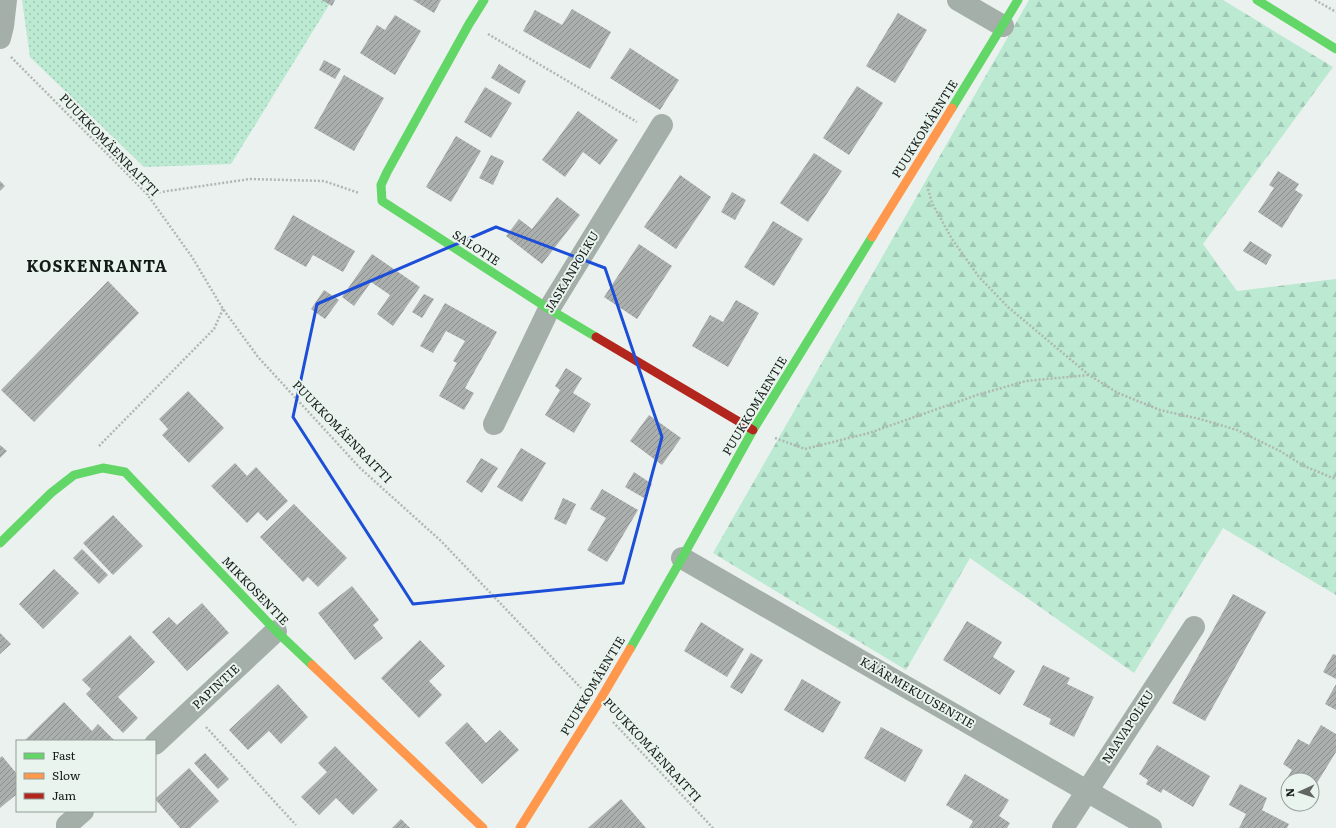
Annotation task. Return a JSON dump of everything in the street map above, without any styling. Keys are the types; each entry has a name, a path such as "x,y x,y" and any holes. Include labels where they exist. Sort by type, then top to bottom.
{"street":[{"path":"3,45 3,26 6,0"},
{"path":"382,201 381,185 387,172 469,24 484,0"},
{"path":"958,0 1002,26"},
{"name":"PUUKKOMÄENTIE","path":"520,828 597,705 682,558 753,430 1018,0"},
{"path":"1256,0 1336,49"},
{"name":"JASKANPOLKU","path":"494,424 549,309 659,129"},
{"name":"SALOTIE","path":"382,201 549,309 753,430"},
{"name":"MIKKOSENTIE","path":"0,543 51,493 74,476 103,468 125,472 276,631 483,828"},
{"name":"KÄÄRMEKUUSENTIE","path":"682,558 1151,828"},
{"name":"NAAVAPOLKU","path":"1063,828 1194,627"},
{"name":"PAPINTIE","path":"156,743 276,631"},
{"path":"67,828 68,825 82,812"}],"path":[{"path":"1315,0 1336,12"},
{"path":"469,24 659,129"},
{"name":"PUUKKOMÄENRAITTI","path":"3,45 147,194 192,257 223,309 258,357 360,468 441,541 713,828"},
{"path":"918,162 932,203 952,239 979,277 1008,307 1089,375 1118,394 1160,410 1200,418 1237,430 1280,451 1304,466 1336,478"},
{"path":"147,194 250,179 324,181 382,201"},
{"path":"103,468 99,446 214,329 223,309"},
{"path":"753,430 805,449 869,433 977,395 1026,381 1089,375"},
{"path":"191,710 296,825"}],"highlighted area":[{"path":"496,227 605,268 662,437 623,583 413,604 293,417 317,304"}],"green space":[{"path":"22,0 332,0 231,164 144,167 30,57"},
{"path":"1029,0 1223,0 1333,67 1203,244 1237,291 1336,279 1336,595 1223,528 1134,673 970,558 906,670 713,553"}],"building":[{"path":"322,0 335,0 332,6"},
{"path":"413,0 441,0 434,13"},
{"path":"572,9 611,32 590,69 523,31 535,10 562,25"},
{"path":"898,13 927,30 895,83 866,66"},
{"path":"395,15 421,31 395,75 360,53 377,25 385,30"},
{"path":"630,48 679,80 660,110 610,78"},
{"path":"324,60 341,69 335,79 319,70"},
{"path":"499,64 526,81 519,94 491,78"},
{"path":"344,75 384,98 354,151 314,128"},
{"path":"857,86 883,103 849,155 823,138"},
{"path":"485,87 512,103 491,138 464,122"},
{"path":"578,111 618,140 600,165 583,152 565,177 542,160"},
{"path":"456,136 481,151 451,202 426,187"},
{"path":"814,153 842,171 808,222 780,203"},
{"path":"491,155 504,161 493,185 479,178"},
{"path":"1278,171 1299,184 1295,190 1303,195 1282,228 1258,212 1274,188 1269,185"},
{"path":"680,175 711,197 676,249 644,227"},
{"path":"0,181 5,186 0,191"},
{"path":"732,192 746,200 735,220 721,212"},
{"path":"557,197 580,215 542,264 506,236 519,219 532,229"},
{"path":"293,215 355,251 343,272 313,255 306,267 274,249"},
{"path":"773,221 803,239 774,286 744,267"},
{"path":"1250,241 1272,255 1266,265 1243,251"},
{"path":"639,244 672,266 637,319 604,297"},
{"path":"372,254 420,287 393,326 377,314 390,295 371,282 354,306 342,297"},
{"path":"108,281 139,313 34,422 1,390"},
{"path":"324,290 339,300 325,319 311,309"},
{"path":"424,294 434,299 422,318 412,312"},
{"path":"736,300 759,313 728,367 692,346 710,315 723,322"},
{"path":"445,303 497,332 465,388 474,393 464,410 439,396 457,363 453,361 465,341 446,331 433,353 420,346"},
{"path":"566,368 582,378 573,393 591,404 574,433 545,415 560,390 555,386"},
{"path":"188,391 224,428 189,463 162,435 168,429 159,419"},
{"path":"649,415 681,438 662,465 630,441"},
{"path":"0,445 7,451 0,458"},
{"path":"521,448 546,463 522,502 497,487"},
{"path":"481,458 498,468 482,493 466,482"},
{"path":"235,463 247,476 256,467 288,501 267,521 258,512 247,523 211,486"},
{"path":"634,472 652,484 644,498 625,487"},
{"path":"602,489 638,510 607,562 587,550 606,518 590,509"},
{"path":"563,498 576,504 566,525 554,519"},
{"path":"294,504 347,558 318,587 308,577 303,582 260,537"},
{"path":"113,515 143,546 113,575 83,543"},
{"path":"82,549 108,575 99,584 73,558"},
{"path":"54,569 79,593 43,629 19,604"},
{"path":"352,586 379,620 373,625 383,638 355,660 318,613"},
{"path":"1233,594 1266,612 1205,721 1172,703"},
{"path":"202,603 229,633 187,671 152,632 169,617 177,625"},
{"path":"967,621 1002,642 993,657 1015,671 1000,695 943,660"},
{"path":"701,622 744,649 727,677 684,651"},
{"path":"0,633 11,644 0,654"},
{"path":"130,635 155,662 118,697 138,718 123,733 86,694 91,689 82,680"},
{"path":"420,640 445,666 429,681 442,695 419,718 381,678"},
{"path":"751,653 763,660 742,694 730,687"},
{"path":"1333,654 1336,655 1336,679 1323,672"},
{"path":"1043,665 1070,678 1067,684 1094,697 1074,737 1049,724 1051,719 1023,705"},
{"path":"802,679 841,702 823,733 784,710"},
{"path":"278,684 308,717 281,744 269,731 248,750 229,730"},
{"path":"1336,684 1336,710 1325,704"},
{"path":"64,702 92,731 98,724 114,740 25,740"},
{"path":"467,722 486,743 500,730 519,750 482,784 445,743"},
{"path":"1321,725 1336,734 1336,752 1320,778 1320,772 1291,772 1292,770 1283,764 1298,739 1309,745"},
{"path":"881,727 923,750 905,782 864,758"},
{"path":"1157,745 1210,776 1193,807 1163,789 1161,793 1146,784 1148,780 1139,774"},
{"path":"335,746 378,790 353,815 336,798 319,815 301,797 327,772 318,763"},
{"path":"205,753 229,779 218,789 194,763"},
{"path":"2,756 16,773 16,795 0,808 0,758"},
{"path":"189,768 219,801 190,828 180,828 156,800 156,798"},
{"path":"965,774 1009,800 999,816 1010,823 1007,828 969,828 973,821 946,805"},
{"path":"1240,784 1267,798 1262,810 1289,824 1287,828 1239,828 1246,814 1229,805"},
{"path":"621,799 646,828 588,828"},
{"path":"401,819 410,828 392,828"}],"traffic: fast":[{"path":"484,0 469,24 387,172 381,185 382,201 549,309 596,337"},
{"path":"952,108 1018,0"},
{"path":"1257,0 1336,49"},
{"path":"630,649 753,430 872,237"},
{"path":"0,543 51,493 74,475 103,468 125,472 276,631 312,665"}],"traffic: slow":[{"path":"872,237 952,108"},
{"path":"520,828 597,705 630,649"},
{"path":"312,665 483,828"}],"traffic: jam":[{"path":"596,337 753,430"}],"district":[{"name":"KOSKENRANTA","path":"97,266"}]}
